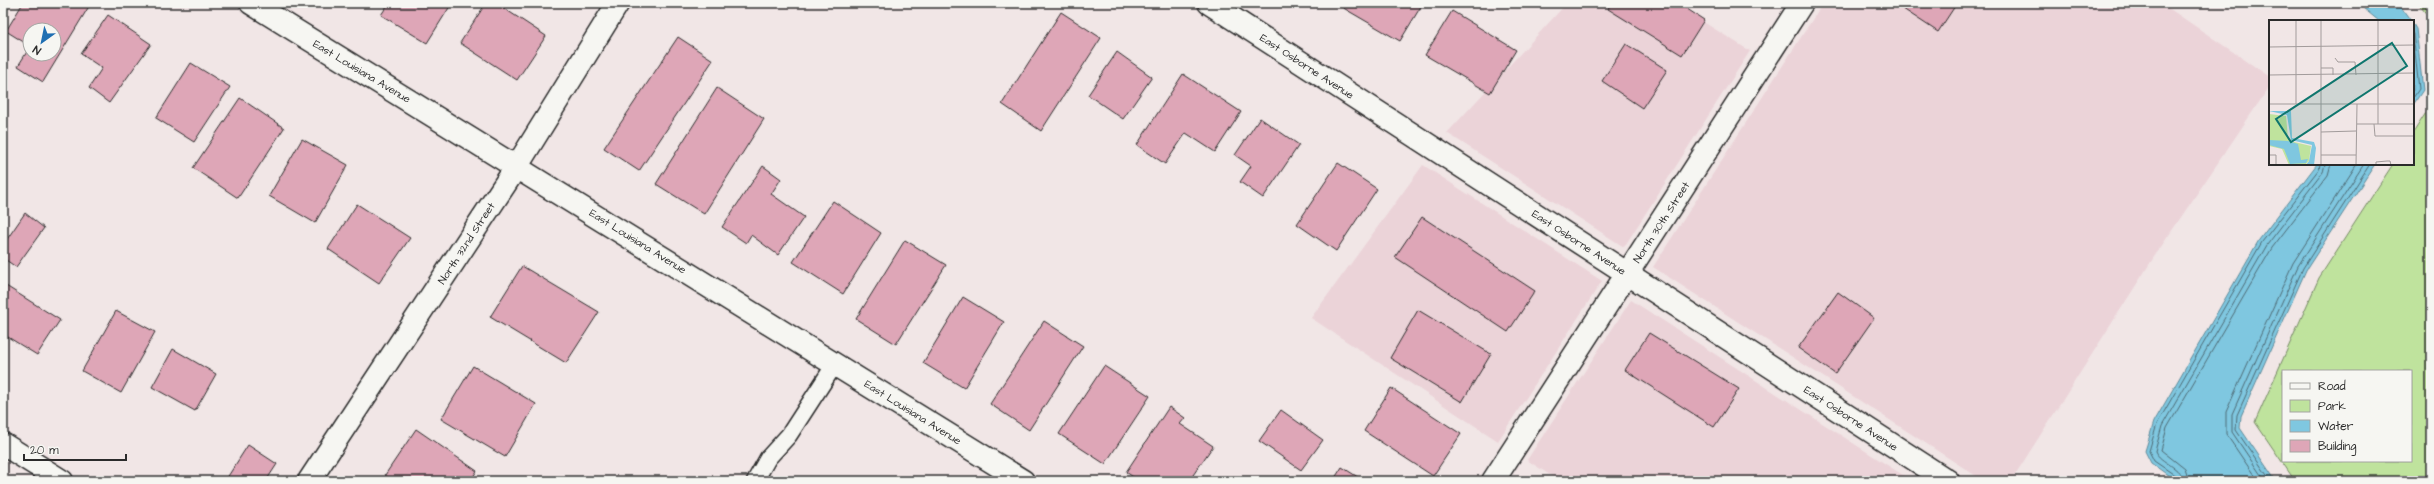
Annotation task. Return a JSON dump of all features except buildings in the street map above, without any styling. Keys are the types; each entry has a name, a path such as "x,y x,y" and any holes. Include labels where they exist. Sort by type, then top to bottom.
{"street":[{"name":"East Louisiana Avenue","path":"251,3 517,166 1023,481"},
{"name":"North 32nd Street","path":"309,481 517,166 618,3"},
{"name":"East Osborne Avenue","path":"1209,3 1948,481"},
{"name":"North 30th Street","path":"1493,481 1802,3"},
{"path":"3,444 62,481"}],"lane":[{"path":"755,481 768,458 789,435 835,364"}],"shaded area":[{"path":"1567,3 1673,3 1750,51 1624,247 1447,133"},
{"path":"1823,3 2161,3 2269,76 2269,87 2154,257 2011,481 1984,481 1653,267"},
{"path":"1423,165 1602,281 1498,441 1311,318"},
{"path":"1631,300 1912,481 1559,481 1527,460"}],"green space":[{"path":"2418,3 2431,3 2431,20"},
{"path":"2431,105 2431,481 2295,481 2282,462 2412,462 2412,370 2282,370 2282,462 2255,422 2319,278 2392,165 2414,165 2414,131"}],"water":[{"path":"2357,3 2398,3 2410,20 2378,20"},
{"path":"2414,26 2416,29 2423,90 2414,104"},
{"path":"2316,165 2374,165 2306,270 2241,416 2240,428 2276,481 2176,481 2151,463 2145,451 2154,422 2259,240"}]}
